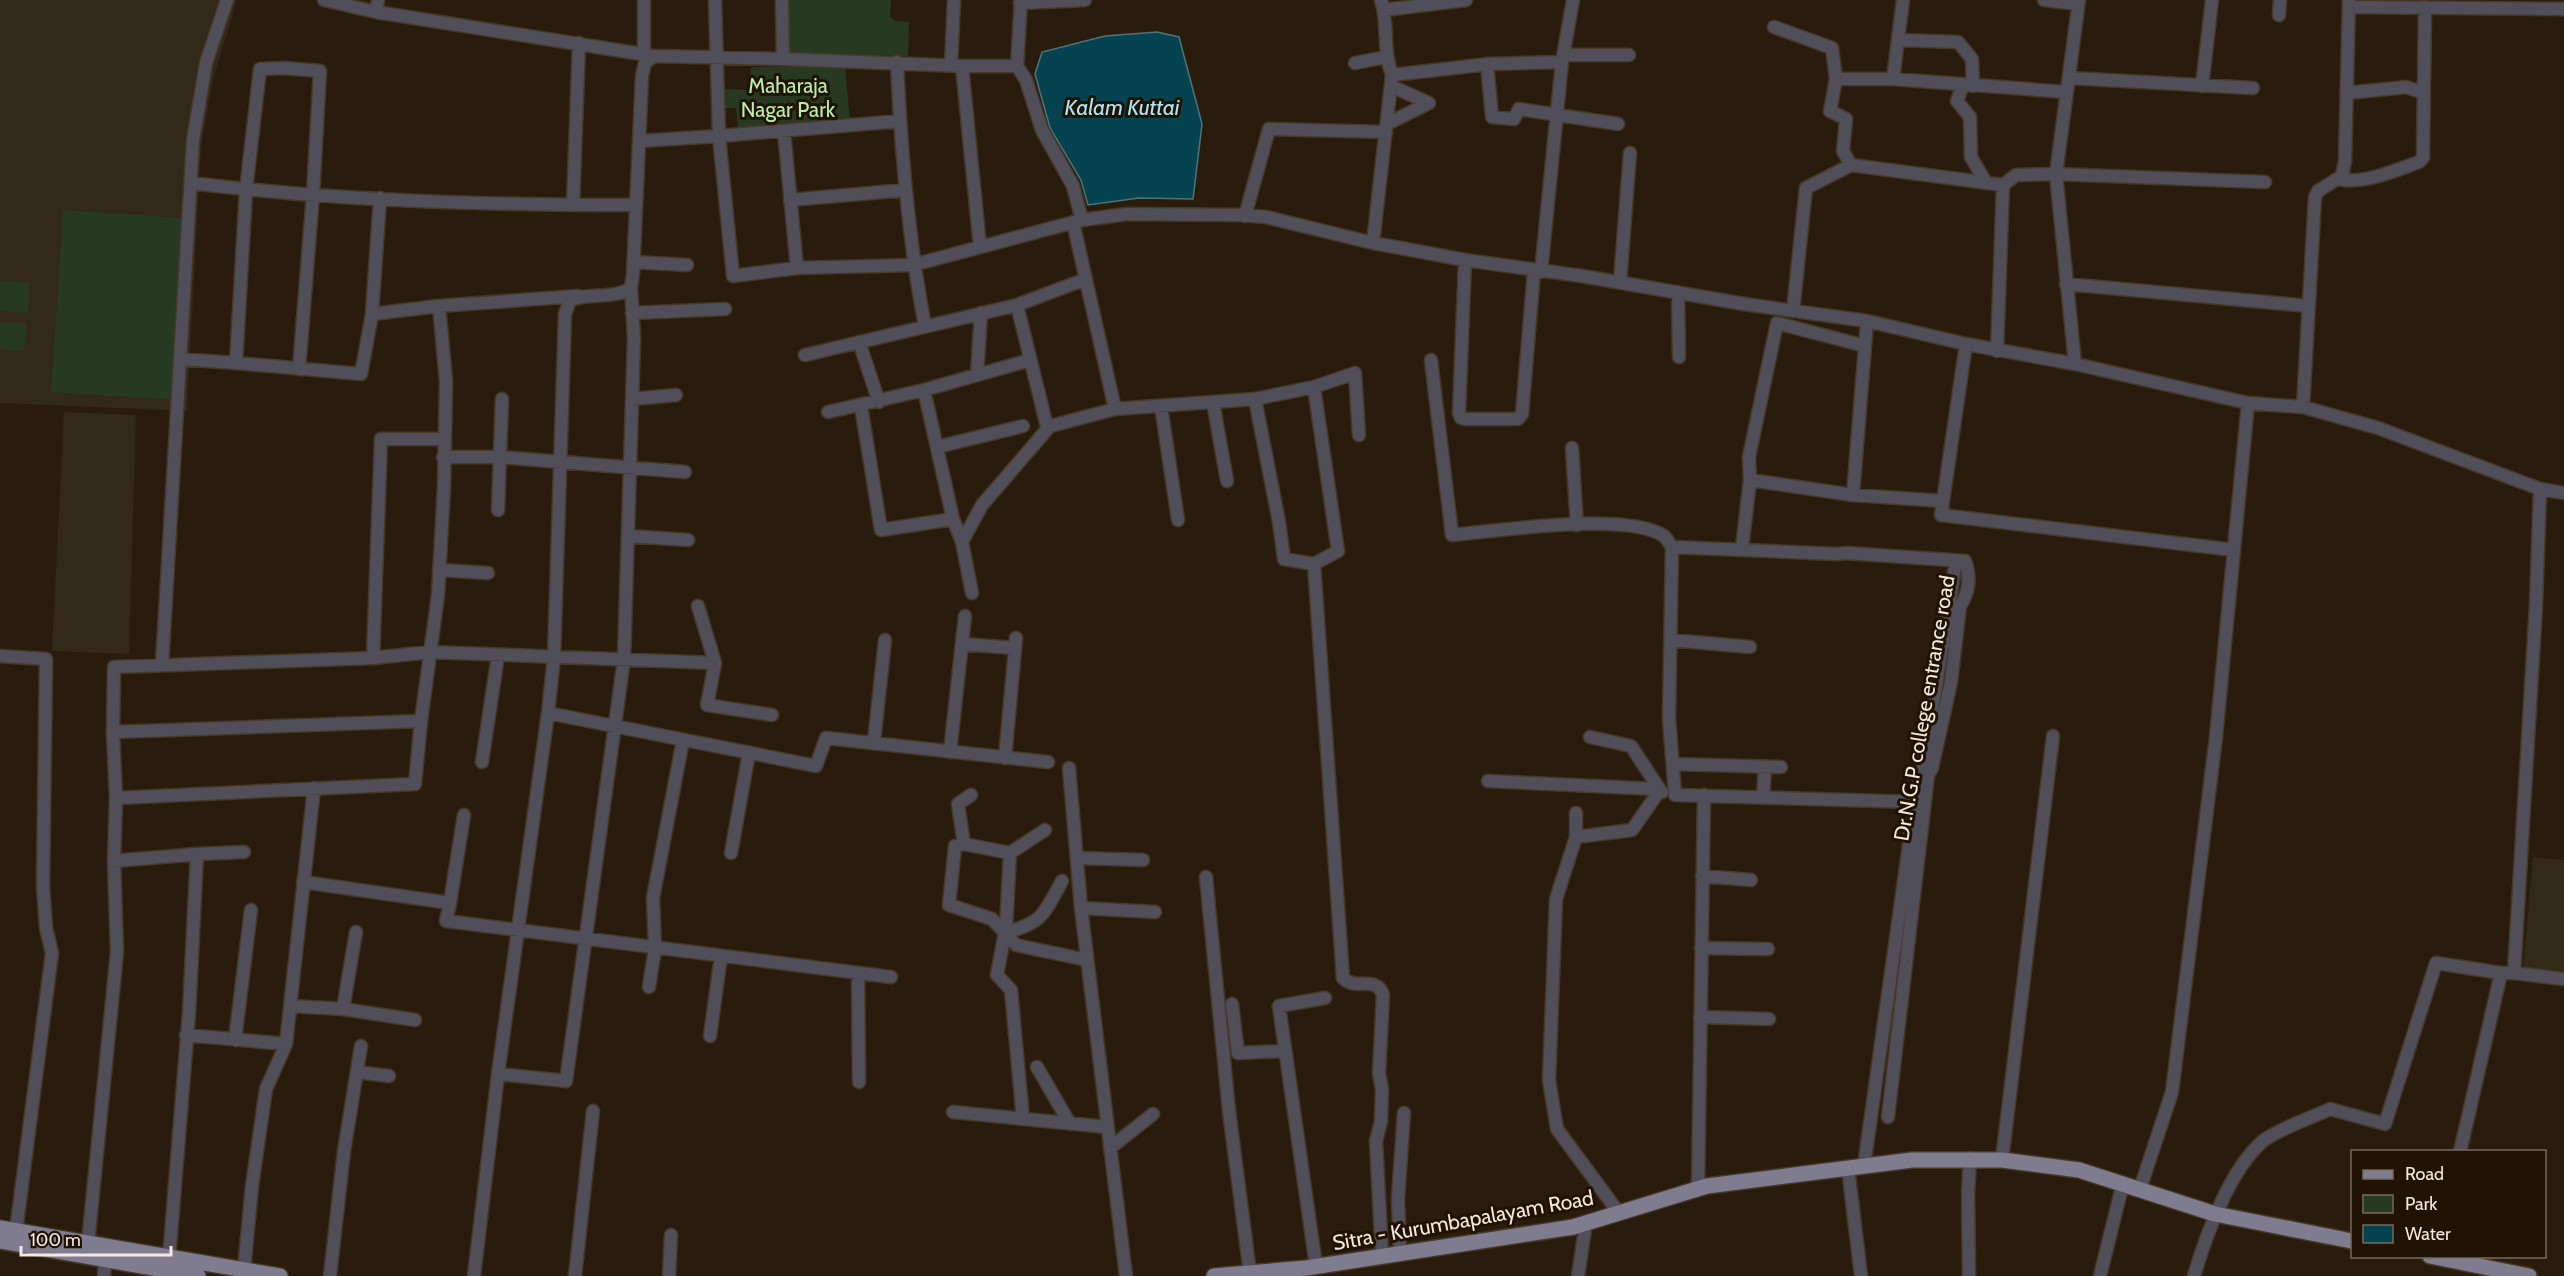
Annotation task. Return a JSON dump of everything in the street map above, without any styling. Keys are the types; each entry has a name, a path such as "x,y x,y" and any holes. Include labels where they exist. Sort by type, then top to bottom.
{"main road":[{"name":"Sitra - Kurumbapalayam Road","path":"1214,1276 1316,1266 1586,1223 1698,1189 1912,1160 1970,1158 2079,1170 2216,1214 2351,1241"},
{"path":"0,1228 280,1276"},
{"path":"0,1241 198,1276"},
{"path":"2443,1258 2529,1276"}],"street":[{"path":"162,665 193,140 206,63 227,0"},
{"path":"324,0 377,6 649,55 1017,66"},
{"path":"498,1074 566,1081 586,939 613,726 624,659 632,399 631,288 642,76 649,55 644,0"},
{"path":"715,0 719,136 733,276 797,268 913,265 1077,221 1127,214 1266,217 1373,243 1465,261 1620,282 1867,321 1997,351 2075,364 2248,403 2303,407 2378,428 2540,489 2564,493"},
{"path":"782,0 783,59"},
{"path":"954,0 956,65 980,247"},
{"path":"1085,0 1021,2 1017,66 1026,80 1042,130 1073,186 1086,279 1116,409"},
{"path":"1373,243 1391,81 1386,57 1383,5 1466,0"},
{"path":"1465,261 1459,413 1461,418 1465,419 1518,419 1522,414 1563,58 1573,0"},
{"path":"1893,79 1903,0"},
{"path":"2044,0 2078,2 2056,174 2075,364"},
{"path":"2202,86 2212,0"},
{"path":"2279,15 2280,0"},
{"path":"2303,407 2315,197 2318,191 2342,176 2345,161 2349,3 2564,9"},
{"path":"2338,179 2348,182 2419,162 2423,158 2424,93 2417,5"},
{"path":"1774,27 1832,48 1836,79 1830,111 1846,119 1843,151 1851,165"},
{"path":"1898,40 1958,42 1972,59 1968,85 1957,101 1970,117 1971,157 1986,183"},
{"path":"573,205 579,44"},
{"path":"1391,81 1487,64 1629,55"},
{"path":"1355,63 1386,57"},
{"path":"897,62 905,190 913,265 926,326"},
{"path":"236,363 246,190 261,64 320,71 299,369"},
{"path":"1487,64 1492,117 1515,119 1519,110 1618,124"},
{"path":"2069,78 2253,88"},
{"path":"1836,79 1893,79 2067,92"},
{"path":"1245,216 1269,129 1386,128 1429,103 1391,81"},
{"path":"2347,93 2406,87 2424,93"},
{"path":"639,141 900,121"},
{"path":"784,131 797,268"},
{"path":"1620,282 1630,153"},
{"path":"1793,311 1806,188 1851,165 2003,185 2016,175 2056,174 2265,182"},
{"path":"191,183 246,190 380,198 636,205"},
{"path":"1997,351 2003,185"},
{"path":"790,200 905,190"},
{"path":"180,358 361,374 372,314 380,198"},
{"path":"634,262 687,266"},
{"path":"805,355 1017,305 1086,279"},
{"path":"2066,284 2309,306"},
{"path":"372,314 439,306 621,294 631,288"},
{"path":"1678,292 1678,357"},
{"path":"474,1276 517,930 549,713 554,657 565,314 570,300 582,295"},
{"path":"1017,305 1047,427 1050,426"},
{"path":"116,798 415,784 439,570 446,381 439,306"},
{"path":"632,313 725,309"},
{"path":"977,375 981,313"},
{"path":"1853,495 1867,321"},
{"path":"1742,548 1750,480 1749,457 1777,324 1865,346"},
{"path":"859,342 879,402"},
{"path":"1966,344 1941,515 2234,550"},
{"path":"828,412 879,402 1030,360"},
{"path":"1431,360 1452,535 1598,523 1640,528 1664,536 1672,547 1669,717 1675,794"},
{"path":"962,542 982,505 1050,426 1116,409 1255,399 1314,387 1355,373 1359,435"},
{"path":"1255,399 1284,559 1314,564 1338,551 1314,387"},
{"path":"924,390 953,519 962,542 972,593"},
{"path":"632,399 676,395"},
{"path":"498,510 502,399"},
{"path":"1213,402 1227,481"},
{"path":"2140,1190 2172,1092 2216,737 2248,403"},
{"path":"861,406 881,530 953,519"},
{"path":"1161,406 1178,520"},
{"path":"937,447 1023,426"},
{"path":"373,658 381,439 444,439"},
{"path":"1572,448 1577,525"},
{"path":"443,457 500,457 685,472"},
{"path":"1750,480 1853,495 1943,501"},
{"path":"2514,973 2536,605 2540,489"},
{"path":"628,536 688,540"},
{"name":"Dr.N.G.P college entrance road","path":"1672,547 1742,548 1749,551 1837,554 1846,552 1965,561 1969,571 1966,597 1960,606 1951,682 1932,768 1928,775 1888,1117"},
{"path":"1864,1166 1915,802 1923,767 1956,561"},
{"path":"1314,564 1343,978 1353,984 1375,984 1381,988 1383,995 1379,1074 1382,1089 1381,1121 1376,1141 1382,1256"},
{"path":"439,570 488,573"},
{"path":"698,606 715,663 707,705 772,715"},
{"path":"950,752 965,616"},
{"path":"874,742 885,640"},
{"path":"1671,640 1750,647"},
{"path":"962,644 1015,643 1005,758"},
{"path":"88,1243 117,952 114,861 116,798 113,732 114,668 373,658 430,652 715,663"},
{"path":"482,762 498,655"},
{"path":"0,656 46,659 44,886 46,928 52,953 16,1231"},
{"path":"549,713 816,766 826,738 1048,762"},
{"path":"113,732 421,721"},
{"path":"2002,1160 2053,736"},
{"path":"1590,737 1631,746 1660,790"},
{"path":"649,987 654,948 653,898 682,740"},
{"path":"731,854 749,753"},
{"path":"1673,764 1781,767"},
{"path":"1763,797 1765,767"},
{"path":"1069,768 1081,908 1126,1276"},
{"path":"1488,782 1660,790 1668,794 1915,802"},
{"path":"244,1270 252,1186 266,1089 286,1044 314,788"},
{"path":"1576,837 1632,830 1660,790"},
{"path":"964,844 958,804 971,795"},
{"path":"1698,1189 1704,795"},
{"path":"1576,813 1576,837 1556,899 1549,1080 1557,1129 1619,1213"},
{"path":"464,815 446,921 891,977"},
{"path":"1045,830 1010,853 964,844 955,846 950,905 992,919 1016,945 1087,960"},
{"path":"114,861 244,852"},
{"path":"1010,853 1005,933 997,975 1011,990 1023,1119"},
{"path":"169,1258 197,854"},
{"path":"1077,858 1143,860"},
{"path":"1702,876 1751,880"},
{"path":"1206,877 1229,1111 1250,1273"},
{"path":"303,882 450,903"},
{"path":"1005,933 1025,927 1042,917 1062,882"},
{"path":"1081,908 1155,912"},
{"path":"235,1040 251,910"},
{"path":"343,1009 356,932"},
{"path":"1701,948 1768,949"},
{"path":"710,1036 721,956"},
{"path":"2194,1276 2216,1214 2245,1162 2264,1140 2330,1109 2385,1124 2436,963 2500,973 2564,979"},
{"path":"858,973 859,1082"},
{"path":"2460,1150 2500,973"},
{"path":"1316,1266 1279,1006 1325,998"},
{"path":"1232,1004 1238,1053 1285,1051"},
{"path":"291,1006 343,1009 416,1020"},
{"path":"1700,1017 1769,1019"},
{"path":"186,1035 286,1044"},
{"path":"330,1276 344,1151 361,1046"},
{"path":"1038,1068 1070,1124"},
{"path":"357,1072 389,1076"},
{"path":"575,1276 593,1111"},
{"path":"953,1113 1107,1127"},
{"path":"1400,1253 1398,1198 1404,1113"},
{"path":"1110,1148 1153,1114"},
{"path":"1969,1276 1970,1158"},
{"path":"1848,1168 1861,1276"},
{"path":"2100,1276 2123,1183"},
{"path":"1578,1276 1586,1223"},
{"path":"669,1276 671,1235"},
{"path":"104,1276 105,1260"}],"shaded area":[{"path":"0,0 237,0 214,76 201,145 187,411 0,403"},
{"path":"64,412 136,415 129,654 52,651"},
{"path":"2533,857 2564,860 2564,972 2523,969"}],"green space":[{"path":"786,0 891,0 890,17 896,21 909,22 908,56 786,55"},
{"name":"Maharaja Nagar Park","path":"845,66 850,121 738,131 736,108 723,108 722,89 750,90 751,67"},
{"path":"63,210 182,218 173,400 51,392"},
{"path":"0,281 30,282 28,313 0,311"},
{"path":"0,322 27,323 24,351 0,350"}],"water":[{"name":"Kalam Kuttai","path":"1157,32 1179,37 1202,124 1193,199 1139,198 1088,205 1081,180 1050,128 1035,74 1042,52 1105,36"}]}
